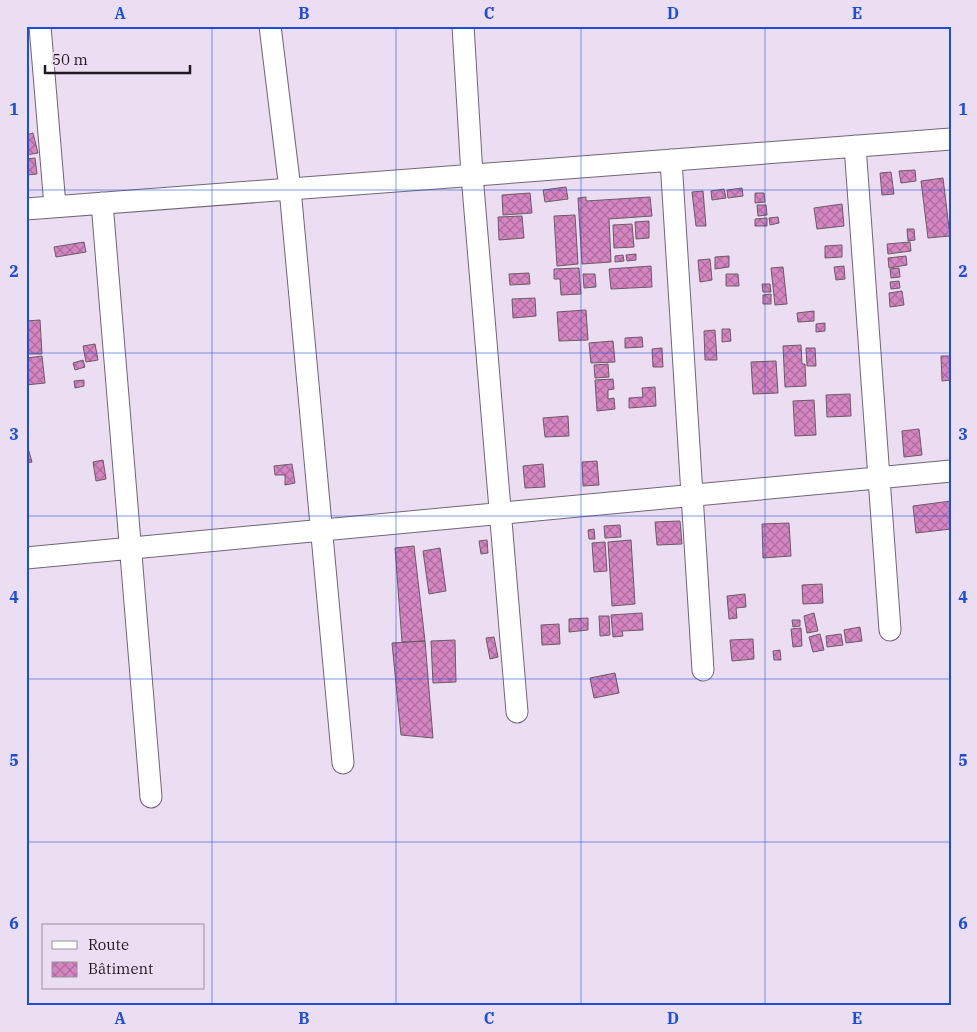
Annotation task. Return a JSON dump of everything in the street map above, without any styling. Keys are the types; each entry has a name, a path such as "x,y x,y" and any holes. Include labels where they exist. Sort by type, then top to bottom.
{"street":[{"path":"40,26 55,206"},
{"path":"270,26 290,189 343,763"},
{"path":"463,26 472,175 517,712"},
{"path":"26,209 951,139"},
{"path":"855,146 890,630"},
{"path":"671,160 703,670"},
{"path":"102,203 151,797"},
{"path":"26,558 951,471"}],"building":[{"path":"33,133 38,153 26,155 26,135"},
{"path":"35,158 37,174 27,175 26,159"},
{"path":"915,170 916,181 901,183 899,171"},
{"path":"891,172 894,194 882,195 880,173"},
{"path":"943,178 950,236 928,238 921,181"},
{"path":"566,187 568,199 545,202 543,190"},
{"path":"742,188 743,196 728,198 727,190"},
{"path":"724,189 726,198 712,200 711,191"},
{"path":"703,191 706,226 696,226 692,192"},
{"path":"530,193 532,213 503,215 502,195"},
{"path":"755,193 764,193 765,202 755,203"},
{"path":"586,197 586,201 650,197 652,216 609,219 611,262 582,264 578,198"},
{"path":"842,204 844,226 817,229 814,208"},
{"path":"757,205 766,205 767,215 758,216"},
{"path":"575,215 578,264 557,266 554,216"},
{"path":"522,216 524,238 499,240 498,217"},
{"path":"778,217 779,223 770,225 769,218"},
{"path":"767,218 767,226 755,226 755,219"},
{"path":"649,221 649,238 636,239 635,222"},
{"path":"632,224 634,247 614,248 613,225"},
{"path":"907,229 914,229 915,240 908,241"},
{"path":"84,242 86,252 56,257 54,247"},
{"path":"910,242 911,251 888,254 887,244"},
{"path":"842,245 842,257 825,258 825,246"},
{"path":"636,254 636,260 627,261 626,255"},
{"path":"623,255 624,261 615,262 615,256"},
{"path":"729,256 729,267 715,269 715,257"},
{"path":"906,256 907,265 889,268 888,258"},
{"path":"710,259 712,280 700,282 698,260"},
{"path":"651,266 652,287 611,289 609,269"},
{"path":"844,266 845,279 836,280 834,267"},
{"path":"783,267 787,304 775,305 771,268"},
{"path":"579,268 581,294 561,295 560,279 554,279 554,269"},
{"path":"899,268 900,277 891,278 890,269"},
{"path":"529,273 530,284 510,285 509,274"},
{"path":"583,274 595,274 596,287 584,288"},
{"path":"726,274 738,274 739,286 726,286"},
{"path":"899,281 900,288 891,289 890,282"},
{"path":"762,284 770,284 771,292 763,292"},
{"path":"902,291 904,305 890,307 889,293"},
{"path":"771,294 771,304 763,304 763,295"},
{"path":"535,298 536,316 513,318 512,299"},
{"path":"586,310 588,340 559,341 557,312"},
{"path":"814,311 814,321 798,322 797,313"},
{"path":"40,320 42,354 26,354 26,321"},
{"path":"825,323 825,331 816,332 816,324"},
{"path":"722,329 730,329 731,341 722,342"},
{"path":"715,330 717,360 705,360 704,331"},
{"path":"642,337 643,347 625,348 625,338"},
{"path":"613,341 615,362 591,363 589,343"},
{"path":"95,344 98,360 86,362 83,346"},
{"path":"801,345 802,364 805,364 806,386 785,387 783,346"},
{"path":"662,348 663,367 653,367 652,349"},
{"path":"806,348 815,348 816,366 807,366"},
{"path":"42,356 45,383 26,385 26,358"},
{"path":"941,356 951,356 951,380 942,381"},
{"path":"83,360 85,367 75,370 73,363"},
{"path":"776,361 778,393 753,394 751,362"},
{"path":"608,364 609,377 595,378 594,365"},
{"path":"613,379 614,389 608,390 608,399 614,398 615,409 597,411 595,380"},
{"path":"84,380 84,386 75,388 74,381"},
{"path":"655,387 656,406 629,408 629,398 643,397 642,388"},
{"path":"850,394 851,416 827,417 826,395"},
{"path":"814,400 816,435 795,436 793,401"},
{"path":"568,416 569,436 545,437 543,418"},
{"path":"919,429 922,455 904,457 902,431"},
{"path":"28,448 32,462 26,463 26,449"},
{"path":"103,460 106,479 96,481 93,462"},
{"path":"597,461 599,485 583,486 582,462"},
{"path":"292,464 295,483 285,485 285,475 275,475 274,466"},
{"path":"543,464 545,487 525,488 523,466"},
{"path":"951,501 951,529 916,533 913,506"},
{"path":"680,521 682,544 657,545 655,522"},
{"path":"789,523 791,556 763,558 762,524"},
{"path":"620,525 621,537 605,538 604,526"},
{"path":"594,529 595,539 589,539 588,530"},
{"path":"487,540 488,553 481,554 479,541"},
{"path":"631,540 635,604 612,606 608,542"},
{"path":"605,542 607,571 594,572 592,543"},
{"path":"414,546 425,641 402,642 395,548"},
{"path":"440,548 446,591 429,594 423,551"},
{"path":"822,584 823,603 803,604 802,585"},
{"path":"745,594 746,607 736,608 737,618 729,619 727,596"},
{"path":"642,613 643,630 622,631 623,636 613,637 611,615"},
{"path":"814,613 818,631 807,633 804,616"},
{"path":"599,616 609,616 610,635 600,636"},
{"path":"588,618 588,630 569,632 569,619"},
{"path":"792,620 800,620 800,626 793,627"},
{"path":"559,624 560,644 542,645 541,625"},
{"path":"860,627 862,641 846,643 844,630"},
{"path":"801,628 802,646 793,647 791,629"},
{"path":"820,634 824,650 813,652 809,637"},
{"path":"841,634 843,645 827,647 826,636"},
{"path":"494,637 498,657 490,659 486,638"},
{"path":"753,639 754,659 732,661 730,640"},
{"path":"455,640 456,682 433,683 431,641"},
{"path":"425,641 433,738 401,735 392,643"},
{"path":"780,650 781,660 774,660 773,651"},
{"path":"615,673 619,693 594,698 590,678"}]}
